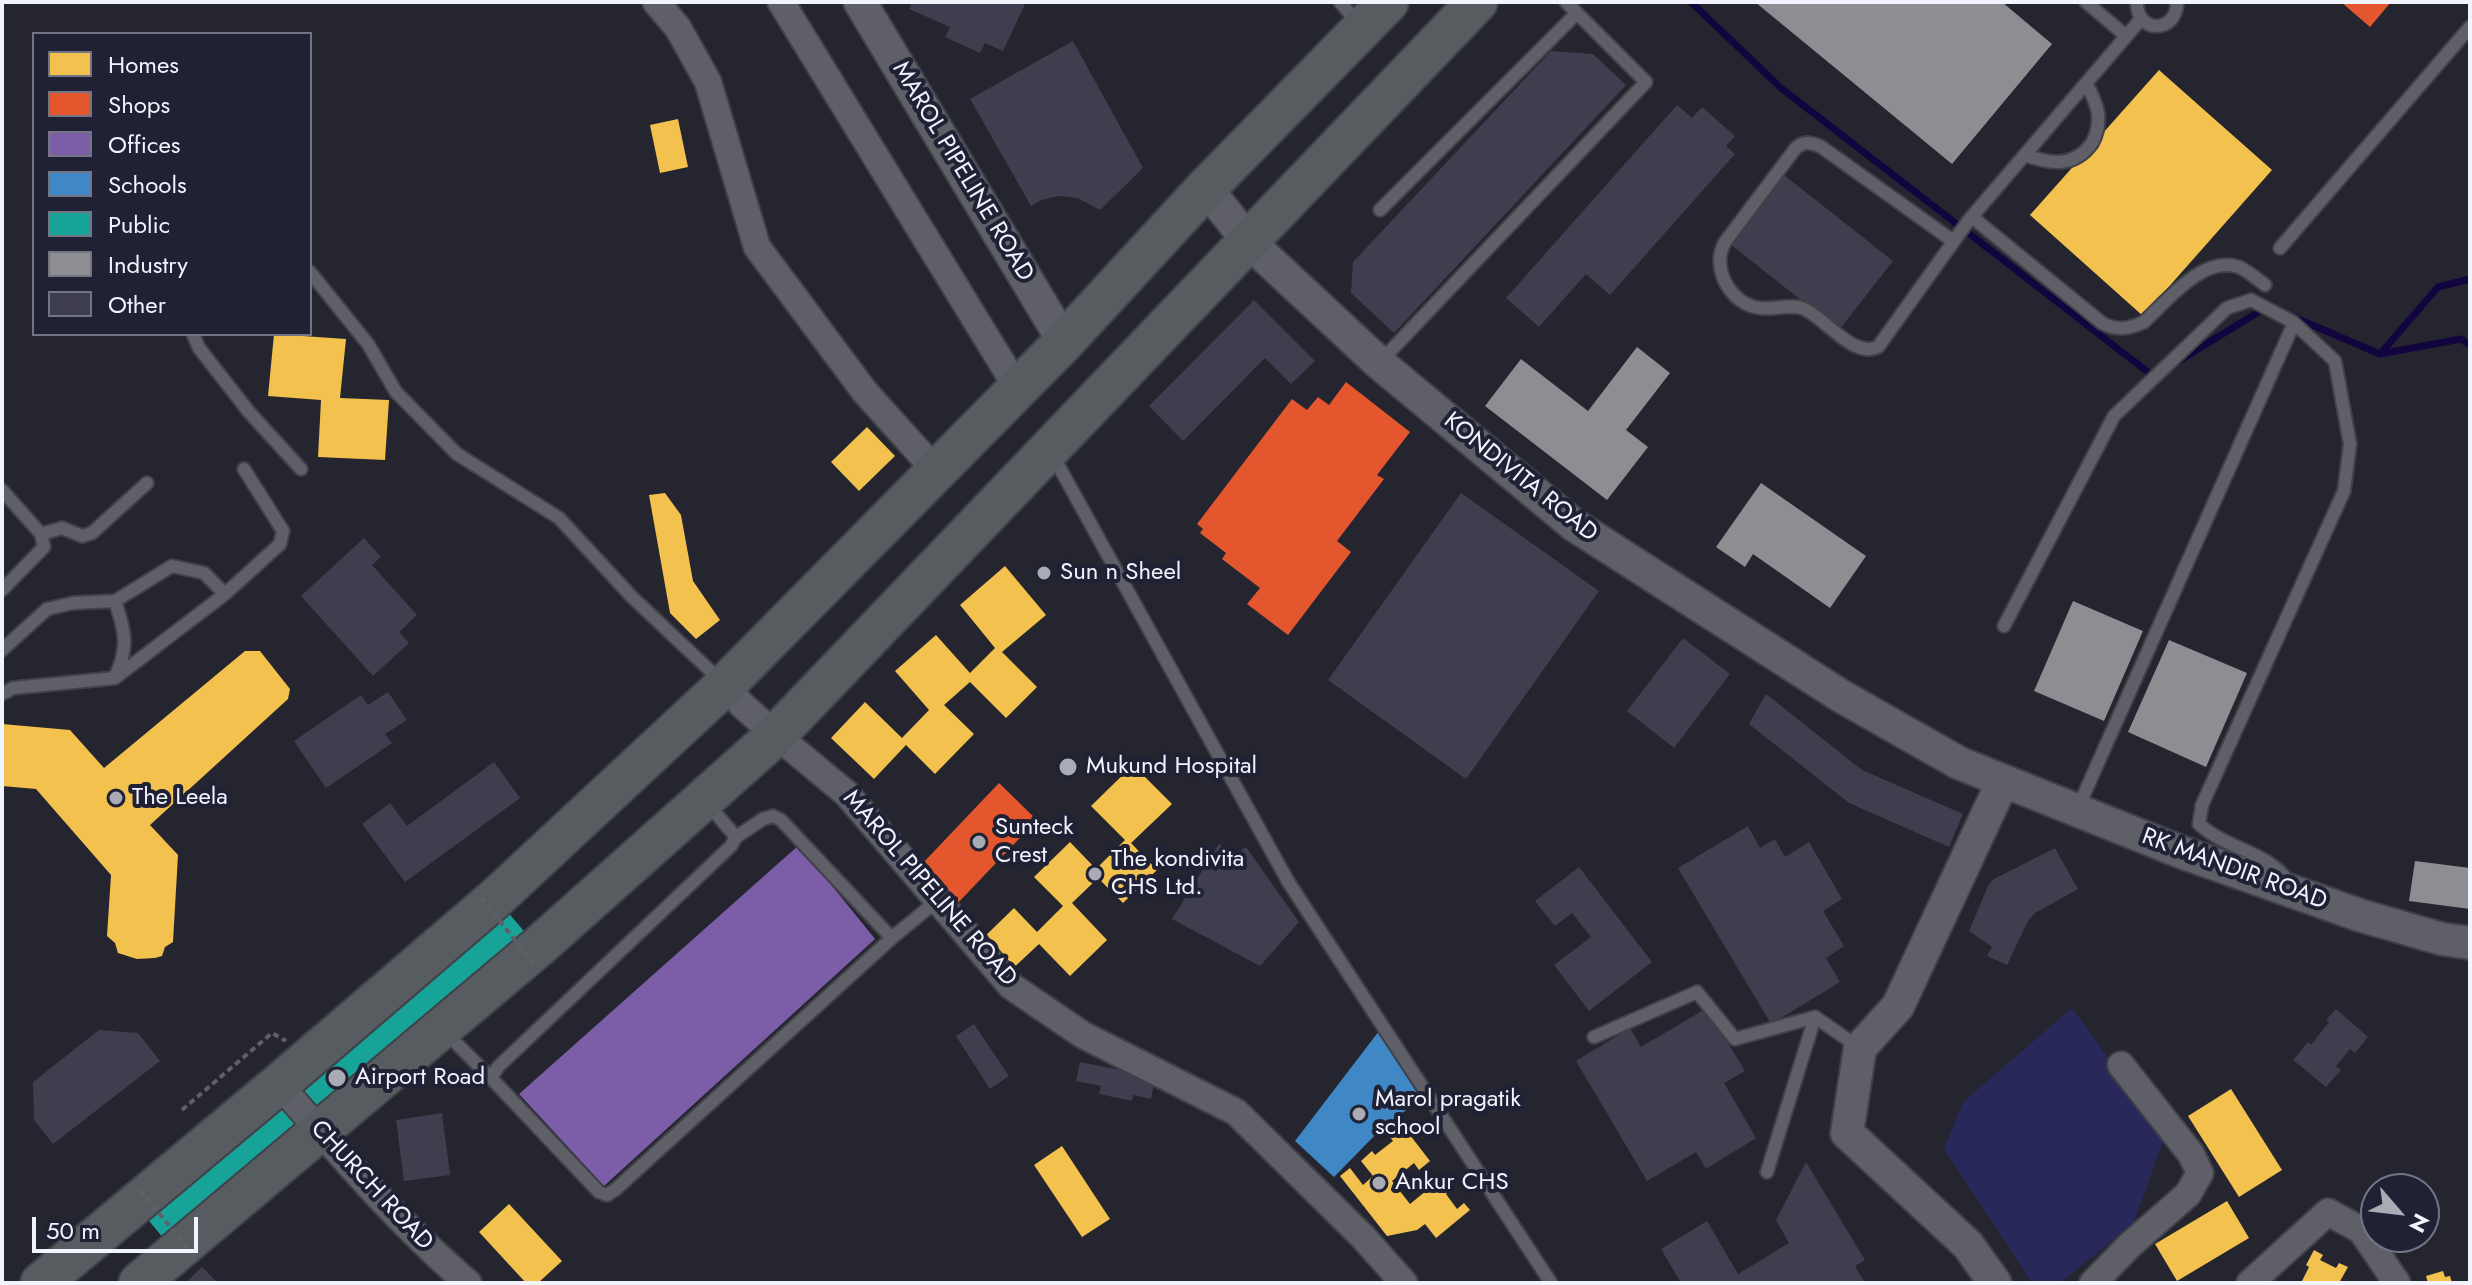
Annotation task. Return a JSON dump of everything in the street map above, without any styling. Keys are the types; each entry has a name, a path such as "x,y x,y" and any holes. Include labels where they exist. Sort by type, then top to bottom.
{"main road":[{"path":"139,1283 538,947 776,735 1477,2"},
{"path":"41,1283 496,898 725,685 1064,342 1364,11"}],"street":[{"path":"656,2 678,28 708,82 757,247 865,392 937,472"},
{"path":"781,2 1018,389"},
{"name":"MAROL PIPELINE ROAD","path":"860,2 1064,342"},
{"name":"KONDIVITA ROAD","path":"1206,188 1249,242 1379,363 1574,525 1841,696 1959,763 2003,781"},
{"name":"MAROL PIPELINE ROAD","path":"725,685 742,705 847,794 1011,986 1083,1035 1236,1112 1363,1237 1404,1283"},
{"path":"1995,1283 1968,1245 1847,1133 1860,1048 1898,1006 2003,781"},
{"name":"RK MANDIR ROAD","path":"2003,781 2181,852 2359,915 2428,935 2470,943"},
{"path":"2093,1283 2130,1245 2188,1194 2200,1173 2191,1154 2121,1065"},
{"name":"CHURCH ROAD","path":"279,1084 369,1187 468,1283"},
{"path":"2250,1283 2328,1212 2361,1230 2397,1283"}],"lane":[{"path":"1379,363 1646,82 1566,2"},
{"path":"2086,2 2126,36"},
{"path":"2137,2 2141,19 2152,26 2165,25 2175,15 2177,2"},
{"path":"1380,210 1577,13"},
{"path":"1954,239 1820,146 1807,142 1795,149 1725,242 1720,250 1719,266 1727,284 1746,304 1759,308 1804,309 1857,347 1871,351 1883,342 1970,218 2141,19"},
{"path":"2280,248 2470,27"},
{"path":"2025,155 2044,162 2066,162 2077,159 2088,148 2096,136 2098,120 2095,101 2086,83"},
{"path":"1970,218 2102,323 2116,329 2144,322 2201,271 2216,265 2242,268 2265,285"},
{"path":"312,274 368,344 396,392 457,454 559,518 632,597 725,685"},
{"path":"2004,626 2114,416 2227,308 2251,300 2294,323 2335,361 2350,444 2344,491 2202,805 2199,824 2209,833 2279,868 2299,894"},
{"path":"2077,811 2294,323"},
{"path":"194,336 199,348 249,412 301,469"},
{"path":"1049,450 1289,883 1551,1283"},
{"path":"2,694 13,688 115,678 225,594 280,544 283,531 244,469"},
{"path":"41,534 62,528 82,536 92,533 147,483"},
{"path":"2,490 41,534 44,547 2,590"},
{"path":"2,650 47,609 73,603 115,601 172,566 204,573 225,594"},
{"path":"115,601 123,624 125,656 115,678"},
{"path":"704,800 736,837"},
{"path":"491,1078 498,1067 722,856 736,837 763,819 773,816 781,820 893,937"},
{"path":"441,1028 599,1192 607,1195 938,900"},
{"path":"1594,1037 1697,992 1735,1039 1815,1017 1860,1048"},
{"path":"1767,1172 1815,1017"}],"path":[{"path":"481,897 535,966"},
{"path":"182,1110 272,1033 312,1056"},
{"path":"140,1190 190,1251"}],"shaded area":[{"path":"2072,1008 2165,1136 2133,1224 2060,1283 2032,1283 1944,1149 1963,1102"}],"building: Homes":[{"path":"2159,70 2272,170 2143,316 2030,215"},
{"path":"678,119 688,167 660,173 650,125"},
{"path":"274,336 346,339 340,398 389,400 385,460 318,457 321,400 268,396"},
{"path":"867,427 895,456 859,491 831,462"},
{"path":"665,493 681,515 693,581 720,620 696,639 670,613 649,495"},
{"path":"1005,566 1046,615 1002,652 1037,687 1006,718 970,682 944,705 974,734 935,774 906,745 874,779 831,738 865,702 902,738 929,710 895,671 936,635 970,673 995,648 960,605"},
{"path":"245,651 260,651 290,689 288,699 150,825 178,855 173,942 165,947 162,956 155,958 137,959 118,953 115,943 107,936 111,875 36,789 2,786 2,724 70,730 104,768"},
{"name":"The kondivita CHS Ltd.","path":"1133,765 1172,804 1131,843 1157,870 1123,903 1098,878 1072,903 1107,940 1070,976 1039,944 1007,974 977,944 1014,908 1037,932 1063,906 1034,877 1070,842 1096,869 1125,840 1091,806"},
{"path":"2231,1089 2282,1170 2239,1197 2188,1116"},
{"name":"Ankur CHS","path":"1403,1126 1430,1161 1419,1170 1414,1163 1392,1181 1410,1204 1443,1177 1452,1188 1446,1194 1457,1209 1464,1203 1470,1210 1436,1238 1425,1224 1417,1230 1387,1236 1340,1176 1350,1168 1363,1185 1373,1176 1361,1161 1372,1151 1375,1155 1393,1141 1390,1137"},
{"path":"1062,1146 1110,1219 1082,1237 1034,1165"},
{"path":"2227,1201 2249,1238 2177,1281 2155,1244"},
{"path":"509,1204 562,1261 538,1283 526,1283 479,1232"},
{"path":"2314,1250 2323,1255 2320,1260 2336,1268 2339,1263 2348,1267 2339,1283 2301,1283"},
{"path":"2443,1271 2445,1277 2450,1276 2452,1283 2428,1283 2426,1276"}],"building: Shops":[{"path":"2341,2 2391,2 2370,27"},
{"path":"1346,382 1410,432 1377,475 1384,479 1337,541 1351,552 1288,635 1247,604 1260,588 1222,559 1226,553 1200,533 1203,529 1197,524 1292,399 1307,410 1318,397 1329,405"},
{"name":"Sunteck Crest","path":"999,783 1037,820 955,906 941,893 946,888 921,865"}],"building: Offices":[{"path":"799,845 875,939 604,1186 519,1094"}],"building: Schools":[{"name":"Marol pragatik school","path":"1379,1031 1421,1099 1382,1128 1334,1177 1295,1141"}],"building: Public":[{"name":"Airport Road","path":"489,890 546,957 185,1264 129,1197"}],"building: Industry":[{"path":"1755,2 2002,2 2052,44 1952,164"},
{"path":"1637,347 1670,373 1626,430 1648,447 1607,500 1485,406 1521,359 1588,411"},
{"path":"1761,483 1866,556 1830,608 1753,554 1745,567 1716,547"},
{"path":"2073,601 2143,631 2104,721 2034,691"},
{"path":"2169,640 2247,673 2206,767 2128,732"},
{"path":"2415,861 2470,868 2470,909 2409,901"}],"building: Other":[{"path":"912,2 1026,2 1003,51 985,43 980,53 945,37 950,27 909,9"},
{"path":"1073,41 1143,168 1100,210 1077,198 1059,196 1031,206 970,99"},
{"path":"1551,51 1593,54 1626,85 1394,333 1351,293 1353,262"},
{"path":"1677,105 1692,118 1702,107 1735,136 1726,146 1735,154 1610,295 1586,274 1539,327 1506,298"},
{"path":"1784,175 1893,261 1839,330 1730,244"},
{"path":"1254,300 1315,361 1291,384 1265,358 1183,441 1149,406"},
{"path":"1461,493 1599,591 1466,779 1328,680"},
{"path":"364,538 381,557 372,565 417,615 399,632 409,643 373,676 301,596"},
{"path":"1683,638 1730,674 1674,748 1627,711"},
{"path":"388,692 407,720 385,734 392,743 326,788 294,741 361,695 368,705"},
{"path":"1766,694 1862,770 1963,814 1949,847 1849,803 1749,724"},
{"path":"494,762 520,798 405,882 362,824 390,803 407,826"},
{"path":"1748,826 1760,848 1775,839 1785,857 1809,842 1842,899 1823,911 1844,946 1826,958 1840,982 1771,1024 1678,868"},
{"path":"1219,844 1234,856 1246,847 1299,922 1260,966 1172,919"},
{"path":"2055,848 2078,889 2035,913 2007,965 1987,956 1992,947 1969,931 1989,884"},
{"path":"1579,867 1652,962 1589,1011 1554,965 1591,937 1572,913 1555,926 1535,901"},
{"path":"1707,1008 1745,1071 1724,1083 1756,1138 1706,1169 1696,1152 1647,1181 1576,1061 1630,1028 1641,1047"},
{"path":"2336,1009 2368,1037 2355,1053 2350,1049 2336,1066 2341,1070 2326,1087 2293,1060 2308,1042 2311,1045"},
{"path":"974,1024 1009,1076 990,1089 956,1036"},
{"path":"99,1030 138,1033 160,1061 53,1144 34,1120 33,1082"},
{"path":"1080,1062 1155,1077 1151,1099 1133,1095 1132,1101 1099,1094 1101,1086 1076,1081"},
{"path":"442,1113 450,1175 404,1181 396,1120"},
{"path":"1806,1162 1865,1260 1855,1266 1865,1283 1681,1283 1661,1249 1707,1221 1738,1274 1789,1243 1776,1220"},
{"path":"202,1267 218,1283 185,1283"}],"waterway":[{"path":"1691,2 1781,88 2153,376 2156,374"},
{"path":"2291,316 2380,354 2438,287 2470,279"},
{"path":"2177,362 2265,308"},
{"path":"2380,354 2461,339 2470,345"}],"place":[{"name":"Sun n Sheel","path":"1044,573"},
{"name":"Mukund Hospital","path":"1068,767"},
{"name":"The Leela","path":"116,798"},
{"name":"Sunteck Crest","path":"979,842"},
{"name":"The kondivita CHS Ltd.","path":"1095,874"},
{"name":"Airport Road","path":"337,1078"},
{"name":"Marol pragatik school","path":"1359,1114"},
{"name":"Ankur CHS","path":"1379,1183"}]}
